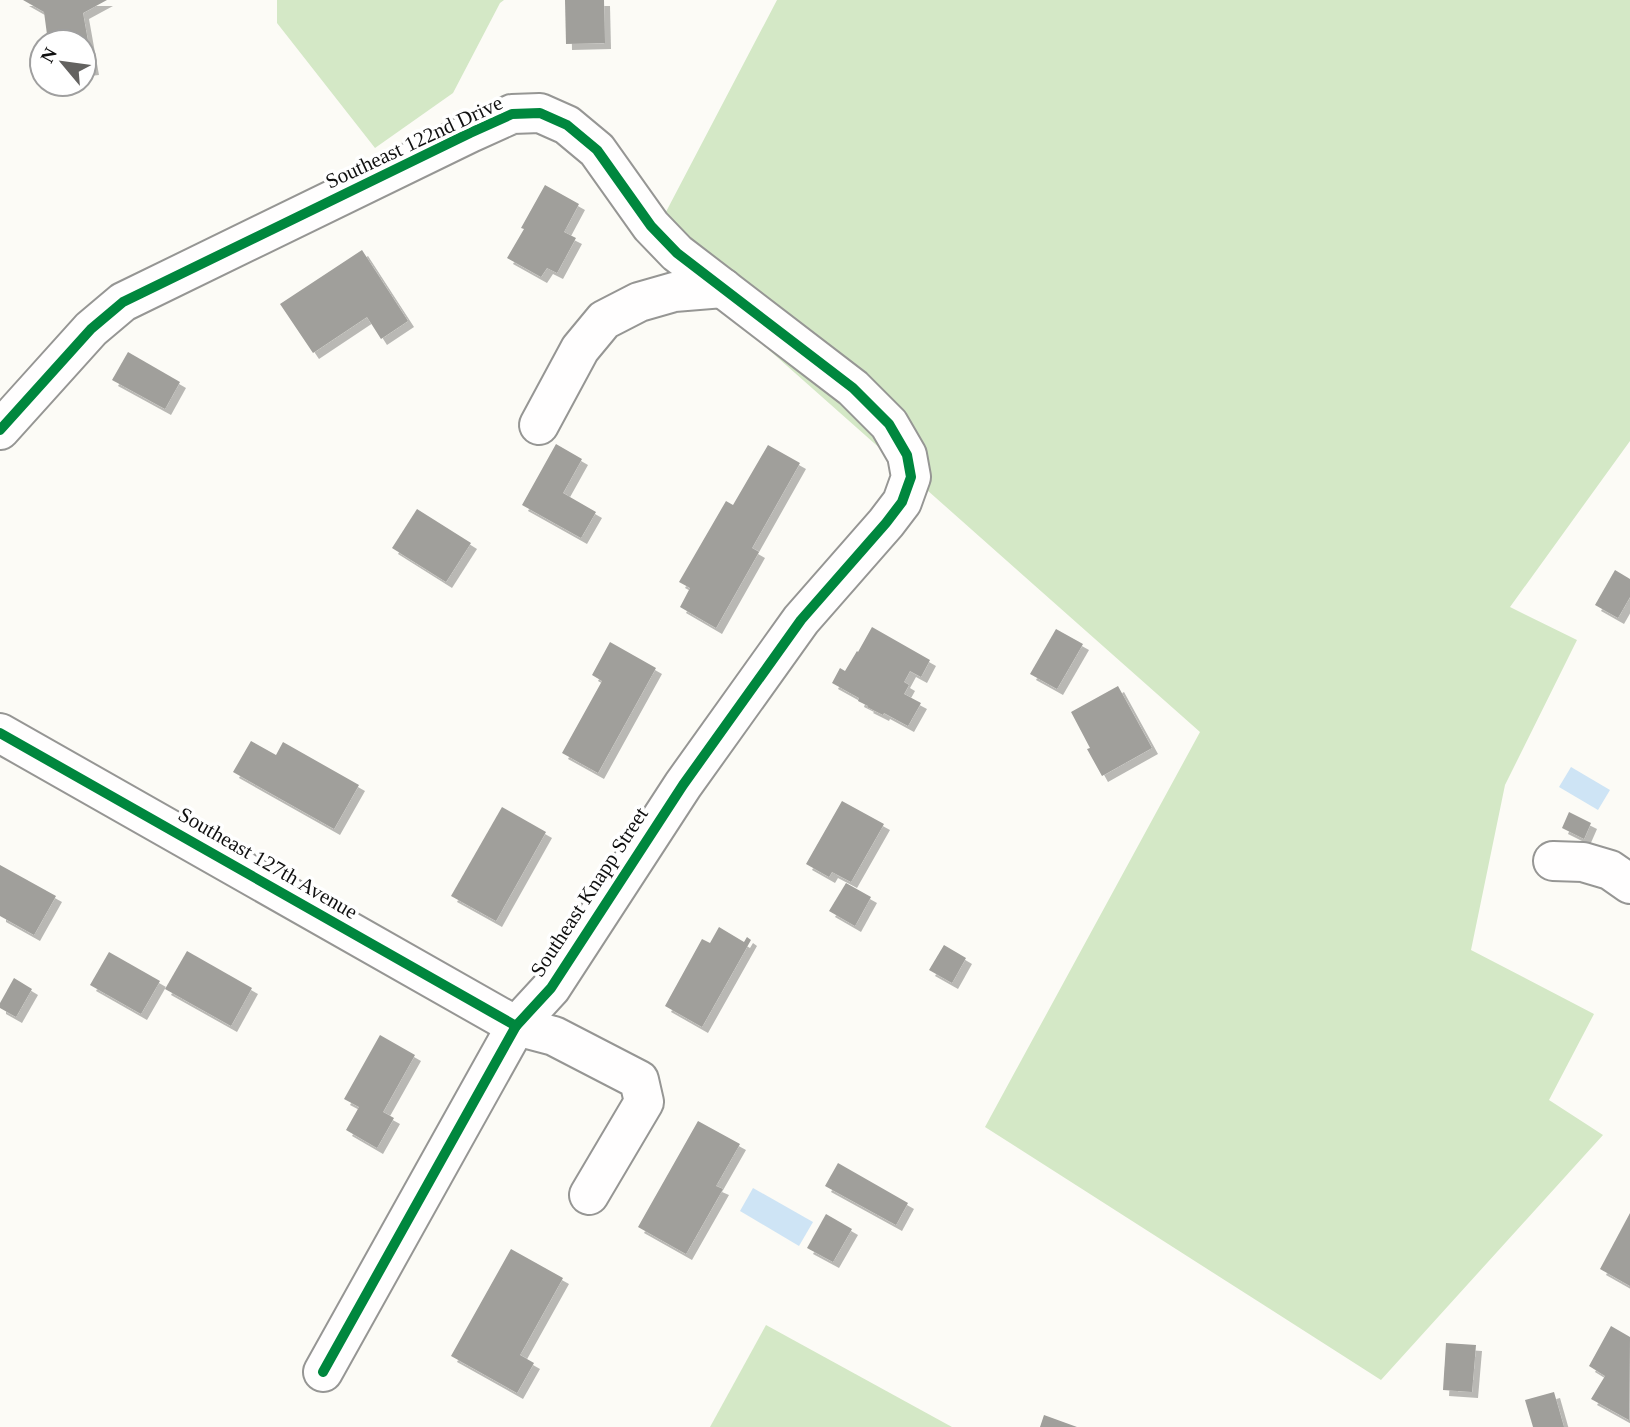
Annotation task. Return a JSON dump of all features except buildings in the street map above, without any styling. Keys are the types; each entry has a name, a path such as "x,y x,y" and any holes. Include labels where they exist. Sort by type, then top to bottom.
{"street":[{"name":"Southeast 122nd Drive","path":"0,430 91,329 123,302 470,133 512,114 540,113 567,125 597,150 651,226 677,253 853,388 889,424 906,455"},
{"path":"539,425 580,349 604,320 639,302 674,292 723,288"},
{"name":"Southeast Knapp Street","path":"323,1373 516,1026 551,988 683,785 801,620 902,502 911,477 906,455"},
{"name":"Southeast 127th Avenue","path":"0,733 516,1026 554,1036 639,1080 644,1102 589,1195"},
{"path":"1553,861 1583,862 1610,870 1630,884"}],"green space":[{"path":"277,0 504,0 453,93 375,148 277,23"},
{"path":"777,0 1630,0 1630,441 1510,607 1577,640 1505,785 1471,950 1594,1014 1549,1100 1603,1135 1381,1380 985,1127 1200,732 751,334 646,250"},
{"path":"766,1325 952,1427 710,1427"}],"water":[{"path":"1571,767 1610,790 1598,810 1559,787"},
{"path":"753,1188 813,1222 799,1246 740,1211"}],"cycle path":[{"path":"0,430 91,329 123,302 470,133 512,114 540,113 567,125 597,150 651,226 677,253 853,388 889,424 907,455 911,477 902,502 801,620 683,785 551,988 516,1026 323,1372"},
{"path":"0,733 516,1026"}]}
